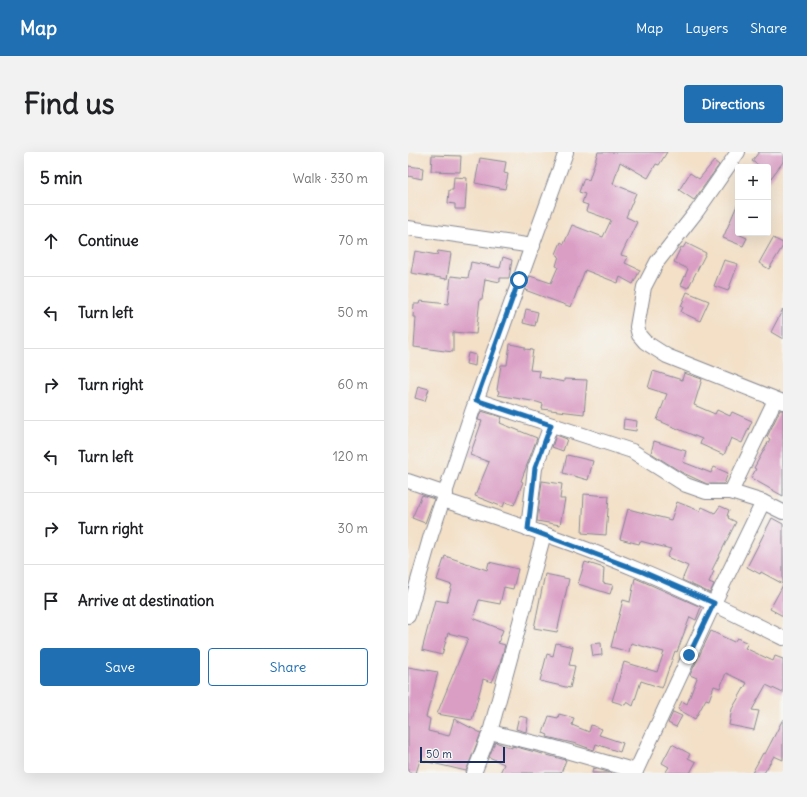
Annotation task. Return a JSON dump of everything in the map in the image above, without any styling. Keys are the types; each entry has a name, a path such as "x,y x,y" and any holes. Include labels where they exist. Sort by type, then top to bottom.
{"street":[{"path":"409,611 476,400 566,152"},
{"path":"731,492 779,401 667,356 645,342 639,336 636,327 644,288 657,262 697,211 738,152"},
{"path":"408,228 533,246"},
{"path":"476,400 632,452 686,485 706,492 731,492 763,502 783,512"},
{"path":"528,529 535,468 551,425"},
{"path":"408,481 444,497 643,572 714,603 783,638"},
{"path":"490,732 552,747 635,772 763,502"},
{"path":"474,773 490,732 544,534"}],"building":[{"path":"598,152 667,152 659,165 656,164 648,178 620,162 613,184 636,193 626,217 637,222 621,255 628,257 625,263 640,270 633,284 620,277 618,283 585,270 571,307 525,290 530,276 551,283 558,267 556,266 559,256 556,254 561,242 564,244 572,225 603,237 611,220 586,211 588,205 582,203 585,194 579,192 584,178 589,180"},
{"path":"759,152 783,152 783,162 771,178 771,164 756,164 752,161"},
{"path":"432,155 461,156 460,172 431,171"},
{"path":"480,158 506,162 504,173 508,174 505,189 475,183"},
{"path":"714,161 719,165 694,200 679,190 690,173 699,179"},
{"path":"408,166 423,168 422,179 408,176"},
{"path":"454,177 467,178 465,209 455,209 455,204 448,203 449,190 453,190"},
{"path":"735,210 735,236 742,236 747,238 743,246 723,238"},
{"path":"773,238 783,243 783,246 769,269 759,263"},
{"path":"686,243 706,253 688,288 681,285 688,269 674,262 681,247 683,248"},
{"path":"415,251 437,255 438,251 451,253 447,279 411,273"},
{"path":"503,257 512,260 509,278 500,278 500,282 485,279 482,299 480,299 476,334 453,332 453,352 414,347 416,317 413,317 414,304 419,304 420,301 448,304 451,276 468,278 471,262 500,268"},
{"path":"724,260 738,264 728,291 714,286"},
{"path":"687,292 709,301 700,321 681,312 683,307 681,306"},
{"path":"526,309 538,312 535,326 523,323"},
{"path":"783,309 783,339 771,332"},
{"path":"510,344 533,350 530,370 540,371 539,377 564,382 564,379 587,380 584,414 542,409 543,404 537,402 498,395 499,391 497,390 501,365 507,365"},
{"path":"468,353 476,355 475,366 466,364"},
{"path":"653,371 682,380 684,373 702,379 694,405 715,414 717,410 730,416 732,412 752,421 742,443 731,438 724,455 700,444 702,439 657,420 667,394 648,388"},
{"path":"418,386 429,389 425,401 415,398"},
{"path":"780,410 783,410 783,496 751,478 756,469 754,468 770,439 767,437"},
{"path":"481,411 502,417 500,423 537,438 514,505 505,502 503,507 475,496 489,462 470,455 482,421 478,420"},
{"path":"624,419 637,421 636,431 623,429"},
{"path":"556,435 567,439 563,451 552,447"},
{"path":"654,441 686,451 683,462 711,473 714,467 728,473 724,484 707,484 681,472 651,453"},
{"path":"567,455 593,461 588,480 563,473"},
{"path":"542,481 562,484 560,499 565,499 560,525 537,521"},
{"path":"584,494 609,496 606,535 582,533"},
{"path":"422,495 434,499 425,523 412,518"},
{"path":"677,502 700,511 702,507 715,513 720,506 729,510 727,516 729,516 728,518 736,522 712,570 714,571 709,582 714,584 710,593 682,580 688,566 667,557 671,549 640,541 639,544 620,539 628,509 671,520"},
{"path":"772,518 783,524 783,584 761,572 760,574 747,567"},
{"path":"445,556 487,570 489,562 518,569 513,589 504,587 500,604 479,600 473,618 503,630 498,643 505,645 500,664 492,682 483,679 472,720 437,714 468,638 448,633 442,655 422,650 435,600 447,602 452,585 437,580"},
{"path":"585,562 604,568 603,583 613,585 610,594 578,584"},
{"path":"545,574 569,579 557,632 534,628"},
{"path":"635,578 701,607 696,620 690,617 677,652 675,651 662,688 641,681 633,706 627,702 625,705 612,701 624,662 657,672 664,652 631,643 629,652 611,647 623,600 630,602"},
{"path":"783,585 783,616 770,609"},
{"path":"711,631 734,642 737,638 748,643 745,648 773,661 775,656 783,659 783,693 766,685 752,710 759,711 754,730 729,725 732,709 747,683 726,673 720,688 714,686 709,700 706,699 695,719 678,709 682,701 687,704 697,678 690,675"},
{"path":"556,643 573,647 569,665 575,666 570,688 540,681 547,654 553,656"},
{"path":"601,643 602,655 593,656 591,644"},
{"path":"408,667 438,672 426,717 430,719 428,731 449,736 454,719 481,733 466,771 420,760 416,773 408,773"},
{"path":"673,712 682,716 676,727 668,723"},
{"path":"559,714 574,718 572,725 589,732 591,725 602,729 599,735 623,743 620,752 596,744 594,750 577,744 547,737 548,735 543,733 549,716 558,718"},
{"path":"519,716 528,718 526,732 516,729"},
{"path":"783,719 783,760 774,756 764,773 752,773 763,753 765,754"},
{"path":"495,742 512,748 512,746 566,760 561,773 500,773 504,764 489,757"},
{"path":"672,744 690,754 688,758 696,762 690,773 665,773 669,767 662,763"},
{"path":"593,768 612,773 592,773"}],"route":[{"path":"519,280 476,400 551,425 535,468 528,529 643,572 714,603 689,655"}]}
